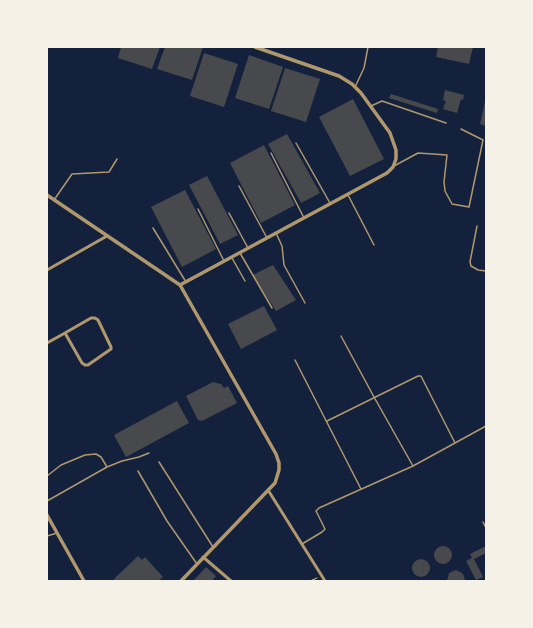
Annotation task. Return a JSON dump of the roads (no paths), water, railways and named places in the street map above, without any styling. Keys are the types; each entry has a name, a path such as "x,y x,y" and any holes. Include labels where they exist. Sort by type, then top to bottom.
{"street":[{"path":"180,285 387,173 393,167 396,159 394,141 390,133 371,106 355,87 339,76 256,47"},
{"path":"47,195 180,285 276,454 279,463 278,477 275,483 181,581"},
{"path":"47,270 107,236"},
{"path":"47,343 91,318 95,318 98,320 111,349 86,365 82,363 65,333"},
{"path":"268,490 325,581"},
{"path":"47,515 84,581"},
{"path":"203,557 231,581"}],"lane":[{"path":"355,87 364,68 368,47"},
{"path":"371,106 382,101 446,123"},
{"path":"393,167 418,152 447,155 444,182 445,191 452,204 469,207 484,140 461,129"},
{"path":"296,143 330,204"},
{"path":"271,154 304,218"},
{"path":"54,200 72,174 109,172 117,160"},
{"path":"239,186 267,238"},
{"path":"348,194 374,245"},
{"path":"198,209 224,261"},
{"path":"229,213 248,248"},
{"path":"477,226 470,262 471,266 478,270 486,271"},
{"path":"153,228 186,282"},
{"path":"276,233 282,246 284,265 305,303"},
{"path":"240,253 272,308"},
{"path":"232,257 245,281"},
{"path":"341,336 413,466"},
{"path":"295,360 361,489"},
{"path":"327,422 413,377 421,376 455,443"},
{"path":"302,544 325,529 316,511 319,508 413,466 486,426"},
{"path":"47,501 107,467 122,461 139,458 149,453"},
{"path":"47,476 61,465 85,455 96,454 101,458 107,467"},
{"path":"159,462 213,547"},
{"path":"138,471 167,521 197,564"},
{"path":"483,522 486,528"},
{"path":"47,536 57,532"}]}
